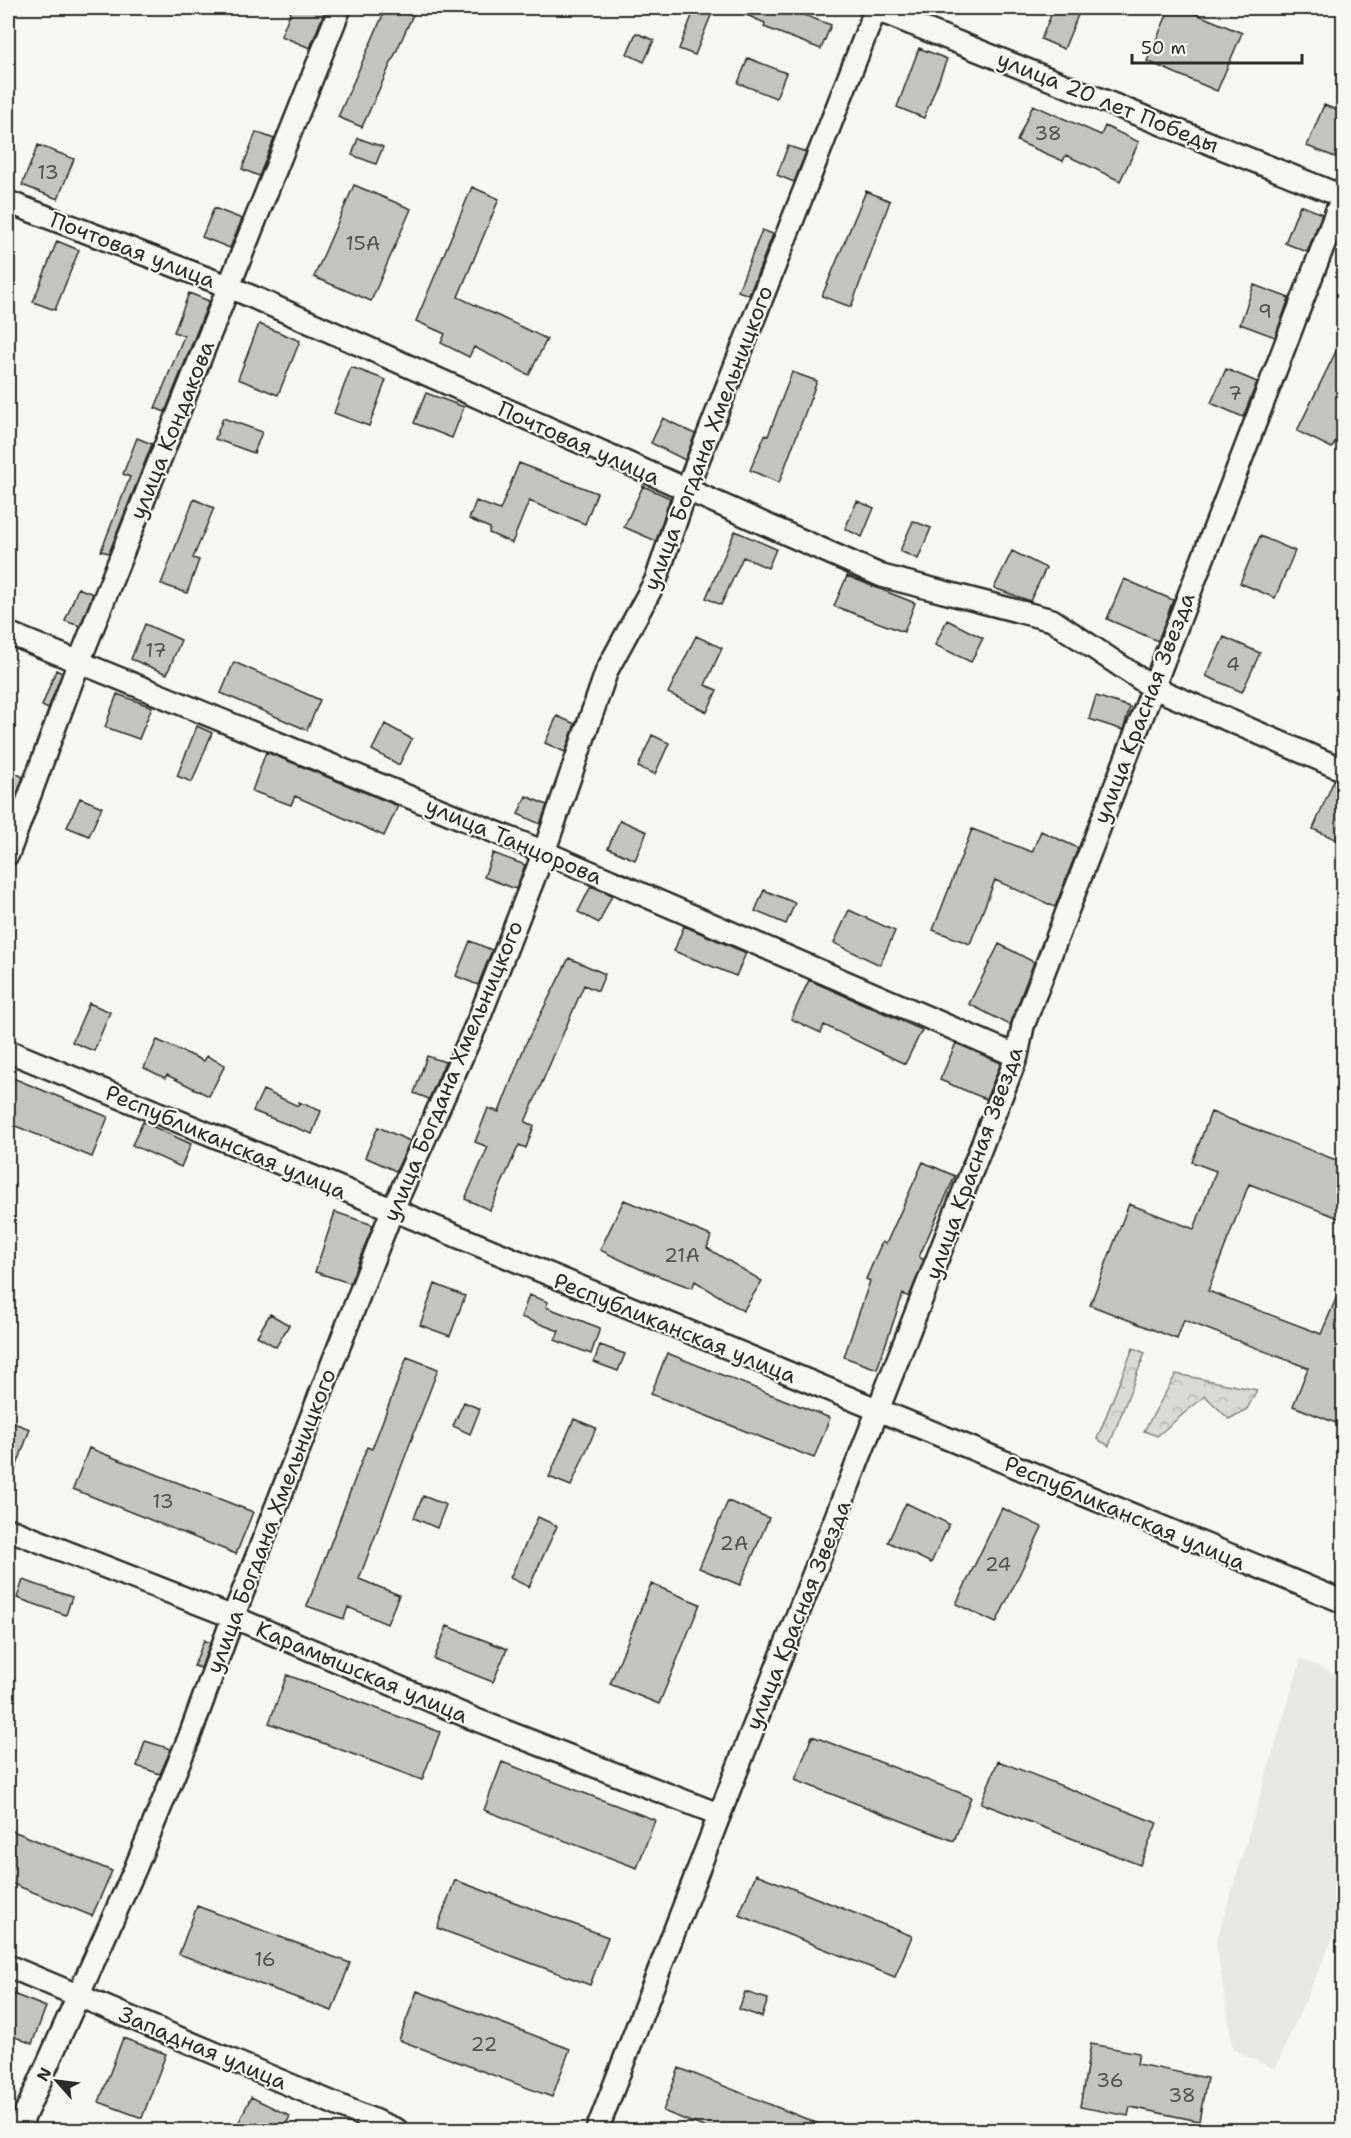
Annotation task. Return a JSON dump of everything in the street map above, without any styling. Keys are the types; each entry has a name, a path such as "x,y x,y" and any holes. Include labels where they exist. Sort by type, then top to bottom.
{"street":[{"name":"улица Кондакова","path":"8,854 79,662 340,8"},
{"name":"улица 20 лет Победы","path":"874,8 1343,195"},
{"name":"улица Богдана Хмельницкого","path":"18,2130 135,1869 189,1738 232,1617 392,1211 478,1021 544,852 607,670 656,580 686,491 874,8"},
{"name":"улица Красная Звезда","path":"597,2130 718,1814 879,1412 1017,1056 1023,1026 1343,195"},
{"name":"Почтовая улица","path":"8,202 230,287 882,576 1052,620 1152,687 1344,770"},
{"name":"улица Танцорова","path":"8,633 544,852 1017,1056"},
{"name":"Республиканская улица","path":"8,1051 1344,1602"},
{"name":"Карамышская улица","path":"8,1529 232,1617 474,1719 718,1814"},
{"name":"Западная улица","path":"8,1966 398,2130"}],"shaded area":[{"path":"1301,1659 1343,1677 1343,1915 1275,2069 1233,2050 1216,1943"}],"green space":[{"path":"1133,1348 1145,1353 1109,1446 1097,1439"},
{"path":"1176,1374 1257,1390 1247,1409 1229,1419 1205,1396 1157,1436 1144,1431"}],"building":[{"path":"292,8 326,8 310,48 281,36"},
{"path":"386,8 416,8 362,127 338,117"},
{"path":"695,8 714,8 695,55 679,49"},
{"path":"730,8 785,8 831,25 821,49 764,27 765,23"},
{"path":"1054,8 1061,8 1078,15 1064,49 1041,39"},
{"path":"1170,8 1182,8 1242,33 1217,91 1147,61"},
{"path":"636,33 654,40 644,62 627,54"},
{"path":"919,48 947,59 924,118 897,107"},
{"path":"748,58 786,73 776,98 738,83"},
{"path":"1033,105 1101,135 1105,126 1139,142 1120,181 1066,155 1063,161 1017,141"},
{"path":"1324,105 1344,113 1344,135 1335,157 1307,146"},
{"path":"256,132 274,139 259,176 242,169"},
{"path":"358,138 383,147 376,164 352,155"},
{"path":"38,145 74,159 58,199 22,185"},
{"path":"788,146 806,152 794,182 777,175"},
{"path":"354,185 411,209 371,301 314,277"},
{"path":"472,187 499,199 458,297 547,339 529,375 474,347 469,357 441,343 445,334 416,321"},
{"path":"866,191 890,201 851,307 822,296"},
{"path":"1300,205 1322,214 1307,252 1285,243"},
{"path":"214,208 242,219 230,248 202,237"},
{"path":"762,230 773,234 749,295 738,291"},
{"path":"57,241 79,250 55,310 33,302"},
{"path":"1254,285 1289,298 1275,337 1240,324"},
{"path":"189,293 209,301 165,412 155,408 184,336 174,332"},
{"path":"259,324 300,341 278,395 238,379"},
{"path":"1344,335 1344,425 1332,448 1297,431"},
{"path":"351,367 386,380 369,426 334,413"},
{"path":"1226,369 1257,382 1243,417 1211,403"},
{"path":"792,372 817,381 779,483 750,470 765,435 768,436"},
{"path":"426,393 464,407 452,438 414,423"},
{"path":"223,418 262,432 254,453 215,439"},
{"path":"663,418 695,434 685,460 651,443"},
{"path":"137,438 152,444 109,553 101,551 130,477 123,474"},
{"path":"519,463 597,493 585,524 529,501 512,543 489,533 490,528 469,519 476,501 500,510"},
{"path":"643,486 670,498 656,541 624,527"},
{"path":"194,499 214,508 193,558 199,560 187,593 161,584"},
{"path":"857,501 874,508 862,537 845,529"},
{"path":"913,521 931,528 918,559 900,551"},
{"path":"735,531 776,549 768,568 743,557 721,605 706,598"},
{"path":"1260,536 1295,551 1275,598 1240,583"},
{"path":"1012,551 1046,568 1030,601 994,588"},
{"path":"847,576 915,603 904,632 834,606"},
{"path":"1124,579 1173,600 1158,641 1107,619"},
{"path":"78,588 93,594 80,626 65,621"},
{"path":"947,620 983,638 971,662 935,645"},
{"path":"145,624 181,640 167,674 131,659"},
{"path":"696,636 722,648 705,685 717,690 707,712 668,693"},
{"path":"1224,637 1260,653 1242,692 1206,676"},
{"path":"234,662 320,700 307,730 221,693"},
{"path":"56,670 62,673 48,709 42,706"},
{"path":"117,694 152,707 139,739 105,727"},
{"path":"1096,696 1130,707 1123,730 1089,719"},
{"path":"557,716 575,724 565,752 545,743"},
{"path":"385,724 412,739 399,765 372,750"},
{"path":"197,726 212,733 192,782 177,776"},
{"path":"652,735 669,743 655,774 638,767"},
{"path":"266,752 398,806 384,836 295,796 291,805 252,791"},
{"path":"8,769 23,777 8,819"},
{"path":"1334,780 1344,782 1344,843 1313,829"},
{"path":"526,796 547,805 540,824 518,814"},
{"path":"80,798 102,807 89,836 67,827"},
{"path":"620,820 647,832 635,860 608,848"},
{"path":"972,829 1032,852 1041,831 1078,848 1055,907 995,880 970,944 933,930"},
{"path":"493,853 525,865 516,889 484,877"},
{"path":"591,886 612,895 599,923 578,912"},
{"path":"764,890 795,903 786,924 755,911"},
{"path":"849,910 895,931 880,965 834,943"},
{"path":"684,926 746,953 736,976 674,951"},
{"path":"470,941 492,950 478,985 456,976"},
{"path":"999,944 1034,962 1010,1025 969,1004"},
{"path":"569,958 605,974 598,991 584,985 525,1122 534,1126 526,1148 519,1145 490,1210 465,1199 488,1147 475,1142 488,1108 499,1112 526,1043"},
{"path":"809,980 922,1030 905,1064 824,1025 821,1033 791,1019"},
{"path":"89,1003 110,1012 94,1051 72,1042"},
{"path":"157,1040 204,1061 207,1056 225,1065 209,1096 167,1075 165,1078 144,1068"},
{"path":"956,1043 1001,1063 986,1099 940,1080"},
{"path":"427,1056 445,1062 429,1099 414,1093"},
{"path":"8,1076 108,1117 92,1157 8,1123"},
{"path":"263,1090 298,1106 299,1102 321,1111 312,1134 253,1111"},
{"path":"1211,1112 1344,1163 1344,1220 1249,1184 1208,1291 1321,1334 1344,1280 1344,1404 1336,1423 1293,1406 1308,1368 1184,1320 1177,1339 1090,1305 1129,1204 1194,1229 1216,1171 1192,1162"},
{"path":"143,1122 191,1144 181,1167 132,1145"},
{"path":"378,1127 410,1141 396,1171 365,1157"},
{"path":"923,1162 955,1176 919,1257 924,1260 909,1297 903,1294 877,1369 844,1357 870,1281 866,1279 882,1242 886,1244"},
{"path":"624,1200 711,1236 707,1248 762,1281 743,1311 695,1281 692,1288 640,1269 600,1250"},
{"path":"335,1212 373,1225 350,1283 315,1272"},
{"path":"435,1284 465,1296 450,1336 420,1325"},
{"path":"529,1295 548,1302 546,1307 600,1328 591,1354 555,1340 559,1331 521,1317"},
{"path":"270,1314 289,1325 276,1347 257,1336"},
{"path":"600,1345 625,1354 618,1371 594,1362"},
{"path":"667,1353 830,1418 814,1458 651,1394"},
{"path":"407,1357 438,1369 359,1579 399,1595 387,1624 348,1607 344,1619 307,1606 367,1447 372,1449"},
{"path":"464,1402 480,1409 470,1434 453,1426"},
{"path":"574,1419 596,1428 571,1486 549,1477"},
{"path":"8,1421 30,1429 10,1485 8,1485"},
{"path":"89,1448 253,1512 236,1554 73,1489"},
{"path":"423,1496 446,1505 437,1528 414,1518"},
{"path":"728,1501 769,1518 740,1585 699,1568"},
{"path":"906,1503 949,1524 931,1563 888,1542"},
{"path":"1002,1508 1042,1527 996,1623 956,1604"},
{"path":"538,1517 557,1526 529,1587 510,1578"},
{"path":"23,1580 72,1597 66,1615 17,1598"},
{"path":"651,1584 700,1604 659,1704 610,1684"},
{"path":"447,1626 507,1649 493,1682 434,1659"},
{"path":"204,1640 210,1643 201,1668 194,1666"},
{"path":"287,1675 440,1732 422,1780 269,1723"},
{"path":"812,1736 971,1797 954,1841 795,1780"},
{"path":"145,1741 171,1749 160,1774 137,1766"},
{"path":"998,1761 1157,1823 1140,1865 981,1803"},
{"path":"502,1762 655,1820 637,1868 484,1810"},
{"path":"8,1829 112,1871 92,1916 8,1882"},
{"path":"756,1874 912,1936 895,1977 739,1915"},
{"path":"455,1880 608,1937 590,1985 437,1928"},
{"path":"197,1906 350,1963 332,2011 179,1954"},
{"path":"417,1991 570,2049 552,2097 399,2040"},
{"path":"8,1992 46,2007 32,2044 8,2034"},
{"path":"745,1992 768,1999 762,2017 739,2009"},
{"path":"123,2038 166,2054 142,2118 99,2102"},
{"path":"1091,2044 1139,2053 1137,2064 1207,2078 1199,2121 1130,2107 1128,2116 1080,2107"},
{"path":"679,2068 834,2130 711,2130 663,2111"},
{"path":"251,2097 290,2116 283,2130 235,2130"}]}
